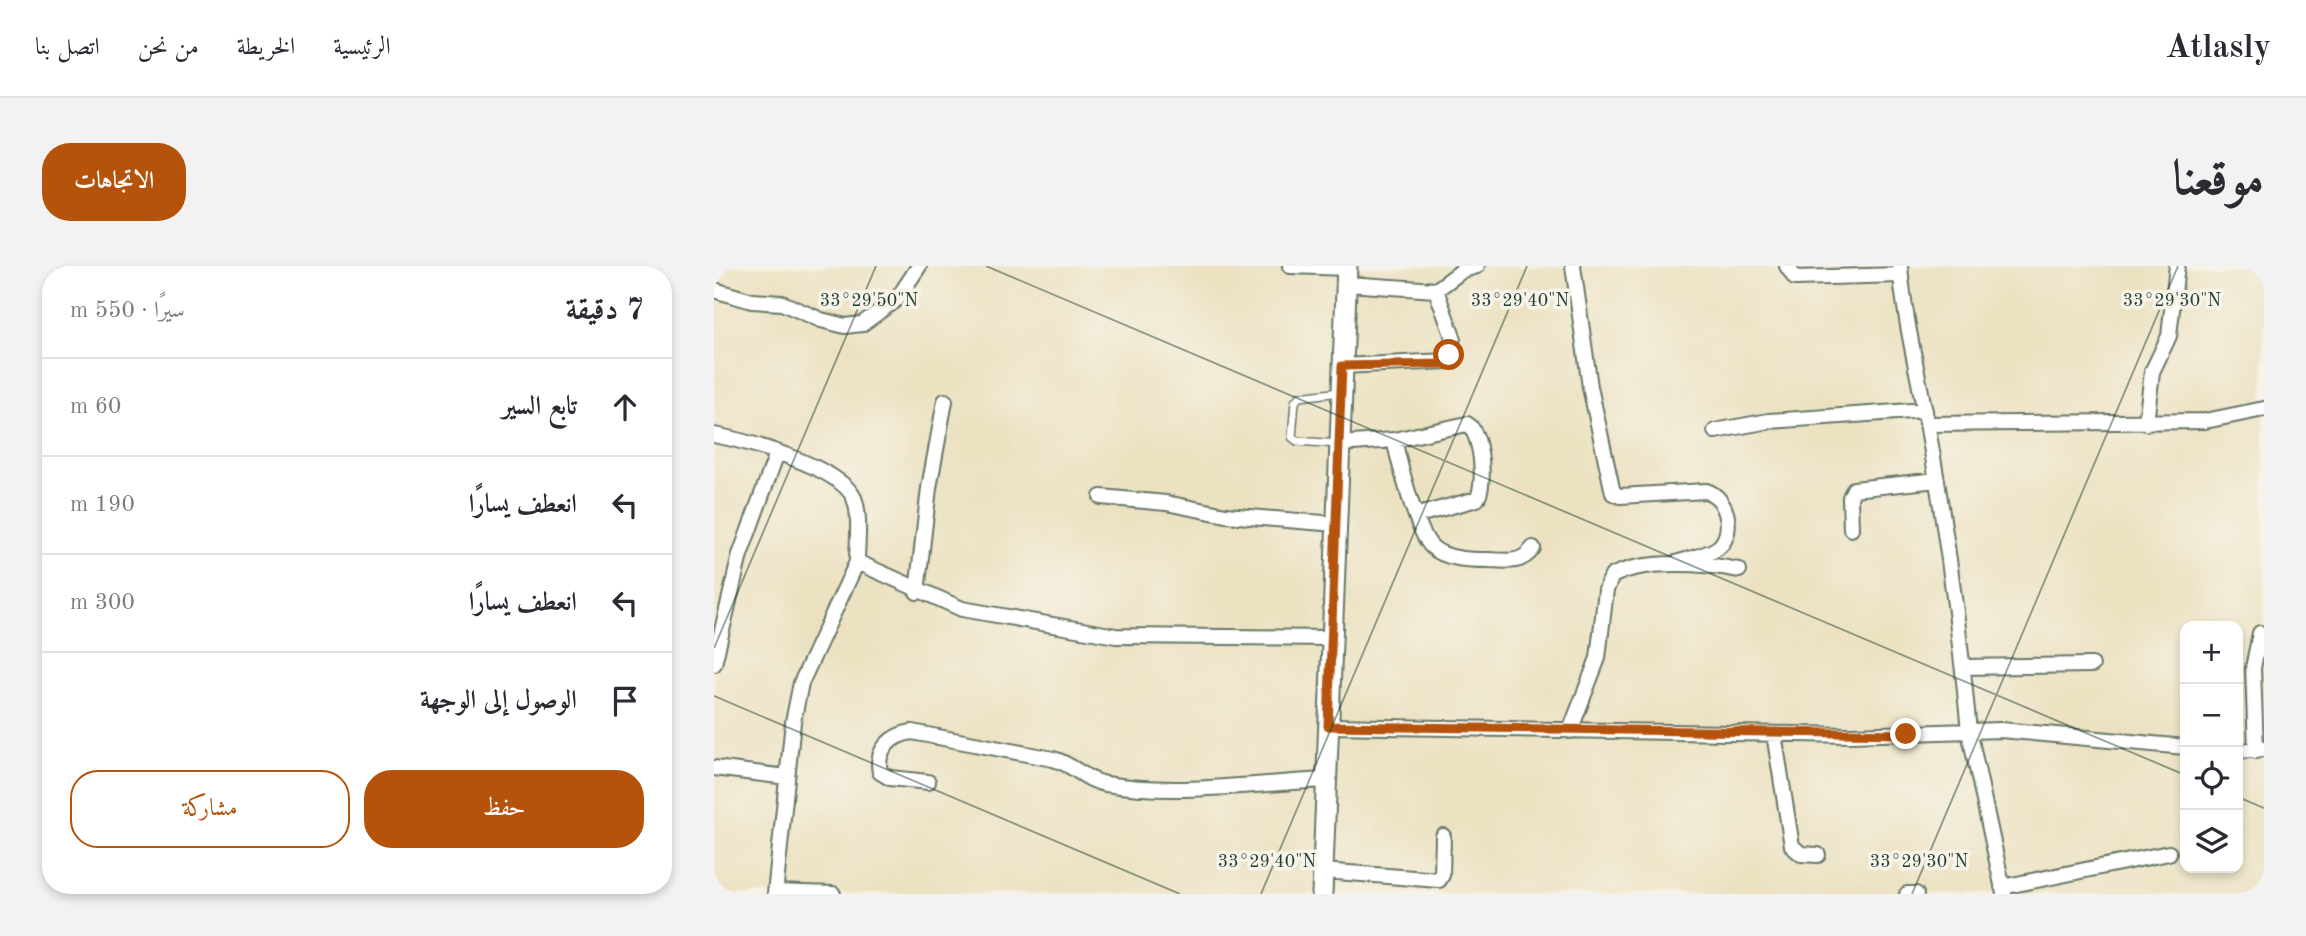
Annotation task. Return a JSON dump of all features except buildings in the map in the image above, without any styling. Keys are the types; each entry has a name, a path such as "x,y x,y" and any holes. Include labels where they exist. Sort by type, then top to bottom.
{"main road":[{"path":"1322,894 1347,273"}],"street":[{"path":"714,290 752,301 782,303 821,320 845,326 862,324 898,298 919,266"},
{"path":"1290,266 1347,273 1436,290 1463,270 1477,266"},
{"path":"1573,266 1590,387 1613,493 1620,496 1706,491 1717,494 1723,501 1727,519 1725,537 1718,548 1673,564"},
{"path":"1787,266 1795,278 1901,270 1907,327 1926,417 1952,569 1969,731 2003,891 2169,853"},
{"path":"2146,423 2152,372 2169,336 2177,266"},
{"path":"1342,366 1447,361 1453,337 1436,290"},
{"path":"916,592 929,488 945,401"},
{"path":"1715,432 1738,424 1769,421 1926,417 2146,423 2204,421 2264,409"},
{"path":"1339,444 1394,440 1467,424 1473,428 1481,453 1481,492 1477,499 1418,515"},
{"path":"714,435 777,453 846,487 855,499 857,562 801,683 787,777 775,893 833,894"},
{"path":"1394,440 1426,539 1441,552 1467,559 1513,561 1528,556 1533,548"},
{"path":"714,664 740,555 777,453"},
{"path":"1850,528 1850,497 1854,488 1937,480"},
{"path":"1101,497 1167,503 1226,515 1336,524"},
{"path":"857,562 916,592 962,609 1116,636 1331,638"},
{"path":"1570,731 1598,659 1609,580 1618,573 1673,564 1706,564 1739,570"},
{"path":"2260,633 2253,668 2260,750"},
{"path":"1963,667 2092,665"},
{"path":"1328,726 1774,734 2001,730 2180,747"},
{"path":"928,782 890,778 880,772 878,764 883,749 891,739 912,732 1053,759 1069,764 1102,784 1149,789 1328,780"},
{"path":"1774,734 1792,846 1801,854 1818,855"},
{"path":"714,768 787,777"},
{"path":"1323,871 1439,880 1443,875 1443,835"},
{"path":"1907,894 1916,894"}],"lane":[{"path":"1339,444 1297,442 1292,437 1295,402 1299,397 1341,392"}],"route":[{"path":"1449,355 1447,361 1441,364 1342,366 1328,726 1906,734"}]}
